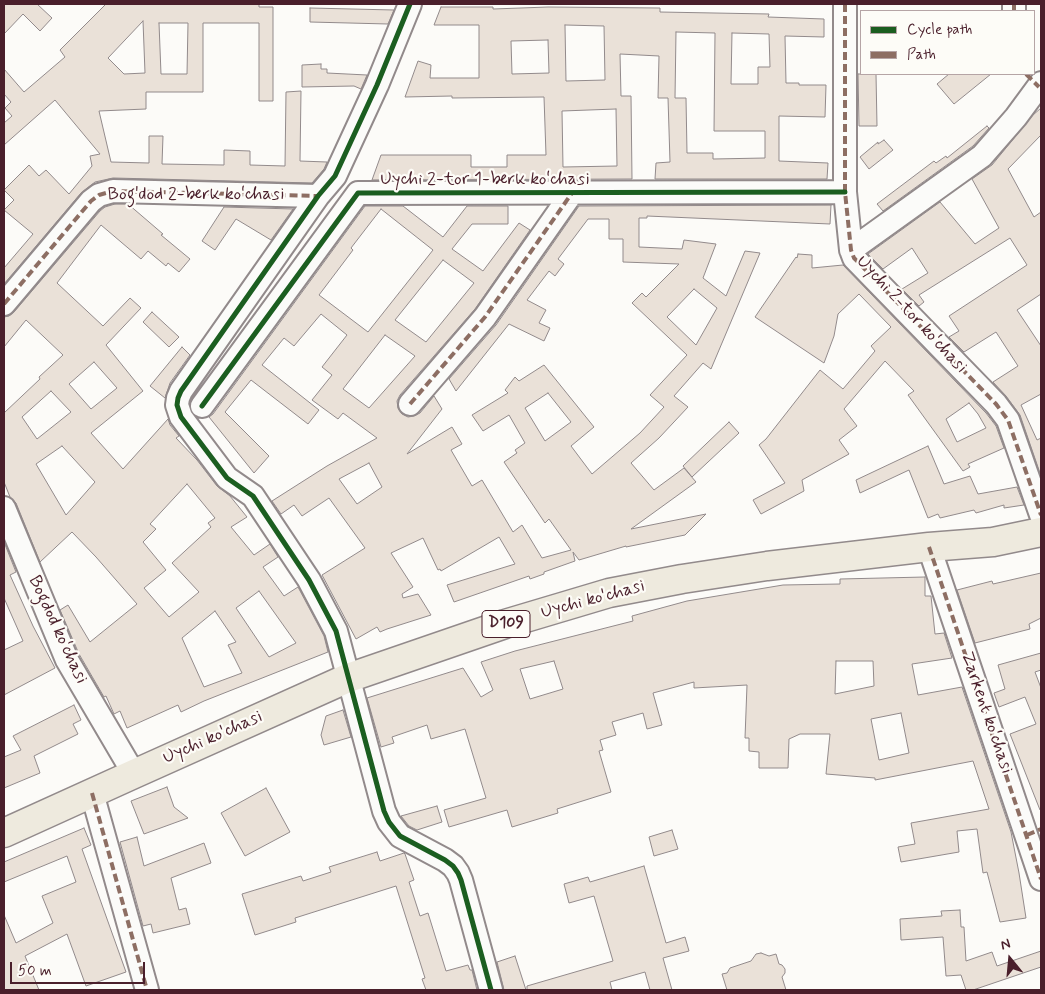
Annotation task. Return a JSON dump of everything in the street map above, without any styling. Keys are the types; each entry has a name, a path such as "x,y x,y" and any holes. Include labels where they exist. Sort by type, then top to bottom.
{"main road":[{"name":"Uychi ko'chasi","path":"4,833 348,678 505,624 610,593 682,579 766,566 929,547 993,542 1041,532"}],"street":[{"path":"410,4 377,85 335,176 318,196 180,391 177,405 181,417 227,478 253,496 309,580 336,631 384,811 389,822 400,836 445,860 458,873 490,990"},
{"name":"Uychi 2-tor koʻchasi","path":"845,4 845,192 854,258 996,404 1008,420 1041,515"},
{"path":"852,250 982,156 1016,116 1035,81"},
{"name":"Bog'dod 2-berk koʻchasi","path":"4,304 91,201 99,195 114,191 318,196"},
{"name":"Uychi 2-tor 1-berk koʻchasi","path":"202,406 358,193 845,192"},
{"name":"Uychi 2-tor 1-berk koʻchasi","path":"410,404 485,317 572,193"},
{"name":"Bogdod koʻchasi","path":"4,508 67,660 134,774"},
{"name":"Zarkent koʻchasi","path":"929,547 1034,832 1041,879"},
{"path":"92,793 147,990"}],"building":[{"path":"4,4 37,4 52,18 40,31 23,14 4,34"},
{"path":"106,4 259,4 259,7 273,7 273,101 259,101 259,23 203,23 203,92 146,92 146,109 99,111 111,162 149,163 149,136 163,136 162,164 224,165 224,150 250,151 250,165 285,166 286,92 301,91 300,161 327,162 324,169 312,183 113,178 95,182 81,193 4,284 4,268 33,234 4,210 14,200 4,190 29,165 39,176 46,170 69,194 92,166 90,156 100,154 55,100 4,145 4,123 12,116 5,108 11,102 4,94 4,69 24,92 65,57 60,50","holes":["143,21 145,73 124,74 108,58","159,23 188,23 187,74 161,74"]},
{"path":"441,7 493,7 493,9 548,7 660,8 660,12 769,14 768,17 824,19 824,37 785,36 786,83 826,85 825,117 779,116 779,161 828,163 827,179 655,179 656,163 670,162 668,98 658,98 659,56 620,54 621,96 631,96 632,179 372,180 381,155 471,155 471,167 507,167 507,155 546,155 544,97 405,97 418,61 431,65 430,78 479,78 479,25 434,25","holes":["565,25 604,26 605,80 566,81","676,32 715,33 714,131 765,131 765,158 713,159 713,153 687,153 686,98 675,98","732,33 769,34 770,67 758,67 758,84 731,84","548,40 549,73 512,74 511,41","616,109 617,166 563,167 562,111"]},
{"path":"310,8 394,10 388,24 310,22"},
{"path":"321,64 321,69 327,69 327,73 367,75 361,89 354,86 302,87 302,65"},
{"path":"858,74 876,75 877,126 859,126"},
{"path":"948,75 990,75 954,104 937,84"},
{"path":"1041,108 1041,135 1008,169 1034,217 1041,212 1041,294 1017,310 1041,346 1041,394 1021,405 1037,440 1041,438 1041,476 1020,415 993,382 1018,366 996,332 964,352 949,337 959,331 949,316 1027,265 1010,238 919,295 924,302 919,306 902,289 928,273 912,248 883,269 868,254 940,202 975,244 999,228 972,179 992,165 1033,115"},
{"path":"987,126 989,128 973,146 883,211 877,204 934,161 936,163 946,156 947,158"},
{"path":"884,140 893,150 869,169 860,157 878,142 878,144"},
{"path":"115,204 128,204 190,259 179,272 168,263 166,266 148,251 141,259 101,225 57,283 103,326 130,298 141,308 106,345 143,391 91,433 123,469 168,419 170,425 179,436 176,438 197,460 217,486 230,496 247,517 231,527 254,555 270,544 278,557 263,567 284,596 298,587 324,636 328,652 181,712 178,705 127,728 120,711 114,714 106,696 104,697 79,654 60,610 68,605 90,642 137,604 72,532 40,562 16,503 10,497 4,482 4,413 63,355 26,320 4,347 4,317 14,312 105,207","holes":["94,362 117,388 91,409 69,384","51,391 71,412 37,439 22,417","62,446 95,482 66,515 36,464","187,484 215,518 208,523 211,527 172,563 199,592 169,617 144,588 166,570 143,542 156,529 150,524","259,591 296,643 269,657 236,608","215,611 236,642 228,645 242,673 204,687 182,638"]},
{"path":"831,205 830,224 647,216 647,218 639,218 639,247 682,249 684,240 716,244 703,278 726,296 745,251 760,253 711,369 703,363 674,396 688,407 659,438 631,463 654,490 684,468 696,482 631,529 706,514 685,535 626,546 579,560 573,552 575,561 530,579 529,576 454,602 447,585 515,564 499,537 441,571 440,569 438,570 423,538 391,553 413,587 402,594 403,598 418,594 431,615 380,632 377,627 356,639 322,575 365,548 329,498 302,516 294,505 281,514 272,501 327,466 377,438 343,413 338,419 312,400 332,375 322,367 347,335 321,314 294,346 284,338 262,365 319,410 308,424 251,380 225,412 269,456 254,473 209,417 365,206 403,206 443,237 467,206 508,206 508,224 472,224 452,249 483,271 519,223 530,230 475,309 400,395 397,401 398,408 402,414 408,417 414,416 420,413 434,396 442,409 407,454 452,427 462,444 451,450 472,486 482,480 513,532 522,525 542,558 571,550 549,519 545,523 504,462 517,453 515,450 525,443 509,415 483,431 472,415 508,393 505,390 515,377 519,381 544,365 594,427 571,446 592,474 640,433 664,407 650,395 687,355 632,303 642,293 646,297 679,264 623,262 623,239 609,239 609,219 588,219 558,259 564,264 555,276 549,271 527,300 546,310 539,323 550,328 544,341 509,324 456,391 449,379 496,325 579,206","holes":["381,209 433,250 368,332 319,295 353,250 351,248","443,260 474,283 426,342 395,320","694,289 717,308 696,345 667,317","385,335 415,356 369,408 343,389","548,393 571,422 545,441 525,408","369,463 382,487 357,504 339,479"]},
{"path":"224,207 293,209 271,240 236,219 215,250 202,241"},
{"path":"798,254 812,255 812,268 843,265 986,413 996,426 1004,448 968,464 970,467 963,471 908,395 914,391 885,361 844,409 857,426 839,440 849,454 802,480 804,491 761,514 753,500 785,483 759,445 766,439 820,370 843,389 875,351 871,346 891,327 859,294 838,314 834,336 824,363 755,317","holes":["969,403 986,428 957,442 946,419"]},
{"path":"152,312 179,337 169,347 143,322"},
{"path":"182,347 190,355 170,383 165,398 150,386"},
{"path":"729,422 739,433 692,477 683,466"},
{"path":"928,446 944,484 970,476 978,494 1017,487 1024,505 1004,508 1004,505 976,513 974,510 940,518 938,514 928,518 909,470 860,493 856,480"},
{"path":"4,542 16,572 10,575 33,626 55,668 4,695 4,650 23,641 4,598"},
{"path":"1041,573 1041,618 1029,624 1030,629 975,643 957,590 992,581 993,584"},
{"path":"925,577 925,596 931,596 935,634 944,633 952,658 912,664 918,695 962,687 1011,832 1026,918 1000,922 987,872 983,873 977,829 957,831 959,852 901,862 898,847 915,844 911,823 989,809 973,761 875,780 875,778 826,774 830,734 800,734 789,739 788,768 759,768 759,752 749,751 749,738 745,738 747,685 694,688 694,682 653,693 662,725 647,729 643,713 612,722 616,735 600,740 603,750 599,751 611,792 557,809 558,813 512,827 507,810 449,827 444,810 486,798 465,729 431,739 427,725 392,737 394,743 381,747 367,698 463,668 481,697 493,690 481,662 515,651 633,621 632,616 687,601 783,585 840,584 840,579","holes":["554,661 563,689 530,699 520,669","836,661 873,661 874,686 835,694","901,713 909,753 879,760 871,719"]},
{"path":"1041,653 1041,670 1035,672 1041,688 1040,810 1010,734 1036,724 1025,697 999,707 994,693 1005,689 998,665"},
{"path":"74,705 81,720 73,724 78,734 34,756 40,773 4,788 4,757 21,750 13,736"},
{"path":"343,710 351,737 324,745 321,735 326,716"},
{"path":"167,787 174,807 188,818 144,834 131,801"},
{"path":"266,788 290,832 245,856 221,813"},
{"path":"437,806 442,822 417,830 409,826 401,816"},
{"path":"84,828 91,845 82,849 126,972 86,986 67,934 25,956 39,990 4,990 4,915 16,943 53,923 42,896 76,882 67,856 4,882 4,862"},
{"path":"672,830 678,849 654,856 649,837"},
{"path":"137,837 144,866 204,843 211,863 171,878 179,910 186,908 190,924 153,933 151,924 143,926 120,842"},
{"path":"377,852 380,861 405,854 414,880 409,882 420,916 428,913 446,971 468,965 470,970 472,970 477,990 426,990 422,979 425,978 396,886 295,918 296,922 255,935 242,894 301,876 303,881 331,872 329,867"},
{"path":"644,866 666,943 685,937 689,951 663,958 672,990 650,990 645,972 610,982 612,990 527,990 527,986 613,961 594,896 569,903 564,884 588,877 590,882"},
{"path":"960,910 961,927 964,927 966,961 992,952 997,966 1041,951 1041,967 973,990 966,990 961,975 946,976 943,937 901,940 900,919 942,916 941,911"},
{"path":"761,953 769,956 776,954 779,964 785,969 782,977 786,990 727,990 722,974 727,973 730,968 751,961 756,954"},
{"path":"515,956 526,990 504,990 497,962"}],"marked path":[{"path":"845,4 845,192 851,250 854,258 996,404 1008,420 1041,515"},
{"path":"1014,4 1014,10"},
{"path":"1027,75 1039,87"},
{"path":"4,304 91,201 99,195 113,191 318,196"},
{"path":"410,404 485,317 572,193"},
{"path":"929,547 1041,879"},
{"path":"92,793 147,990"},
{"path":"1027,835 1041,829"}],"cycle path":[{"path":"410,4 377,85 335,176 318,196 181,391 177,405 181,417 227,478 253,496 309,580 336,631 384,811 389,822 400,836 445,860 458,873 491,990"},
{"path":"202,406 358,193 845,192"}]}
